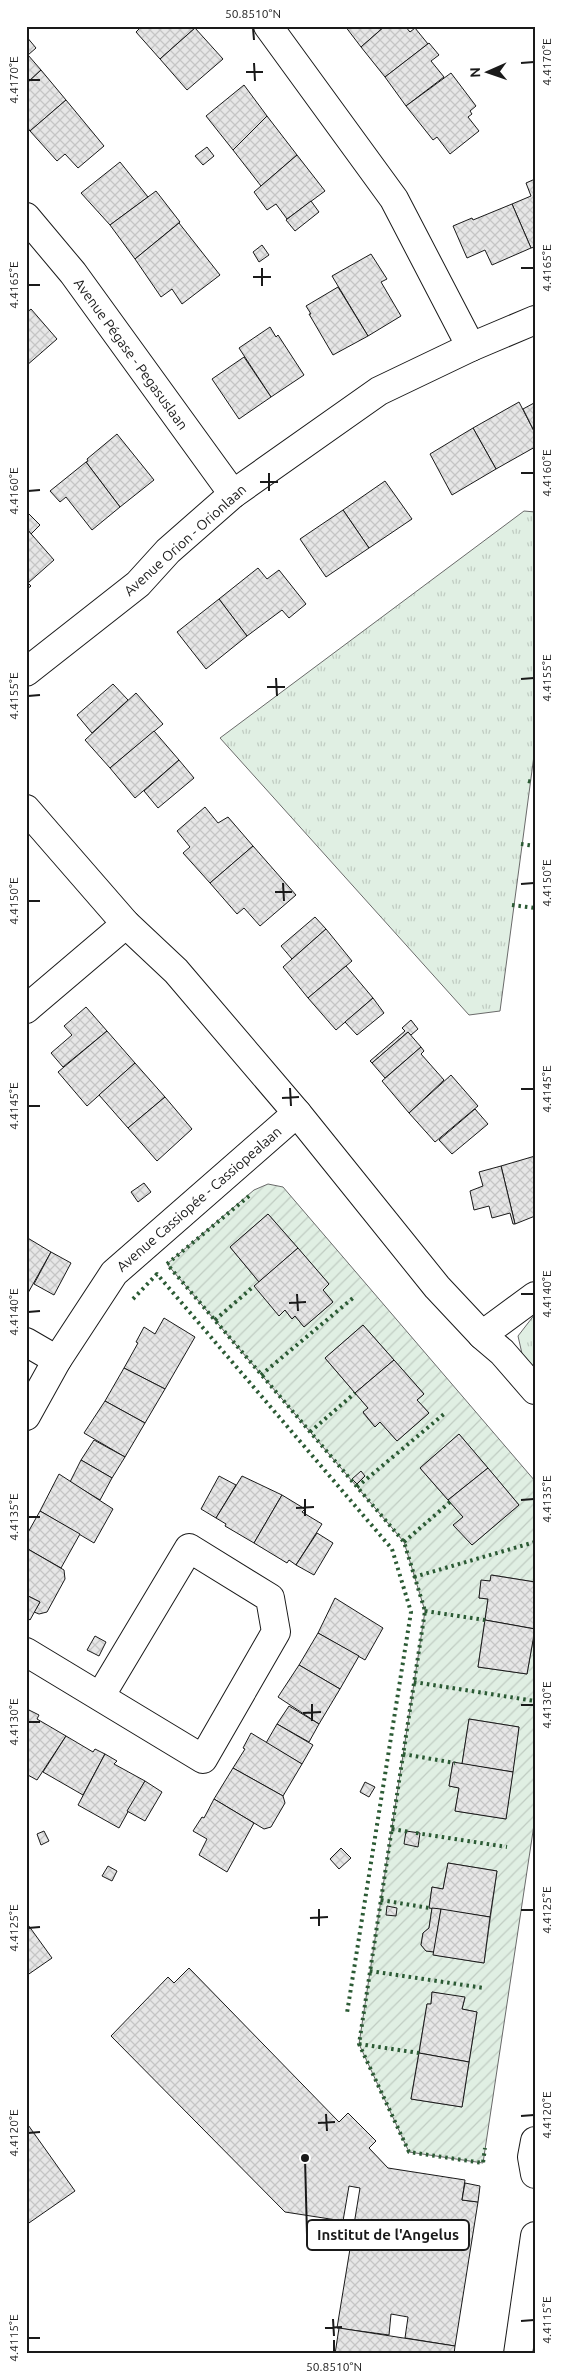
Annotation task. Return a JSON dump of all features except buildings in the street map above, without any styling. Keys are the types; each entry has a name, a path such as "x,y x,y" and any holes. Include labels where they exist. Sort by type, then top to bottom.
{"street":[{"path":"268,26 394,199 471,347"},
{"name":"Avenue Pégase - Pegasuslaan","path":"26,216 73,273 232,494"},
{"name":"Avenue Orion - Orionlaan","path":"26,672 138,584 168,551 232,494 379,391 471,347 535,320"},
{"path":"26,809 126,924 176,972 297,1113 437,1287 482,1335 502,1352 535,1390"},
{"path":"26,1009 126,924"},
{"name":"Avenue Cassiopée - Cassiopealaan","path":"26,1416 57,1360 114,1272 297,1113"},
{"path":"482,1335 508,1314 535,1296"},
{"path":"26,1342 57,1360"},
{"path":"26,1652 101,1695 203,1759 276,1632 270,1598 189,1548 101,1695"},
{"path":"535,2141 532,2157 535,2174"},
{"path":"518,2354 535,2236"}],"green space":[{"path":"524,511 535,512 535,748 500,1011 469,1015 220,738"},
{"path":"268,1184 283,1187 535,1481 535,1582 492,1575 490,1581 481,1581 479,1598 488,1599 478,1667 527,1674 535,1629 535,1818 483,2163 409,2152 359,2044 425,1611 404,1542 167,1264 254,1190","holes":["268,1214 329,1284 323,1290 333,1302 304,1327 295,1316 292,1319 285,1310 279,1315 259,1282 230,1247","363,1325 424,1394 417,1400 429,1413 397,1441 380,1422 375,1427 363,1413 368,1408 325,1358","459,1434 519,1505 472,1545 454,1525 463,1517 420,1468","469,1719 519,1727 506,1819 455,1811 459,1788 449,1786 453,1763 462,1764","448,1863 497,1871 484,1963 434,1955 434,1952 426,1951 421,1945 423,1933 429,1928 432,1908 429,1907 432,1887 443,1889","432,1992 465,1998 462,2009 477,2012 462,2107 411,2099 427,2004 431,2004"]},
{"path":"535,1314 535,1372 523,1358 518,1336"}],"hedge":[{"path":"528,781 535,783"},
{"path":"521,844 535,846"},
{"path":"512,905 535,908"},
{"path":"249,1196 167,1264 404,1542 425,1611 359,2044 409,2152 483,2163 485,2148"},
{"path":"133,1299 157,1274 392,1549 411,1612 347,2013"},
{"path":"215,1320 254,1286"},
{"path":"261,1375 353,1298"},
{"path":"310,1432 355,1393"},
{"path":"357,1487 444,1414"},
{"path":"404,1542 450,1502"},
{"path":"414,1577 535,1542"},
{"path":"425,1611 485,1620"},
{"path":"414,1682 535,1701"},
{"path":"403,1754 455,1763"},
{"path":"392,1829 410,1832"},
{"path":"416,1833 507,1847"},
{"path":"381,1900 429,1908"},
{"path":"370,1971 484,1988"},
{"path":"359,2044 419,2053"}],"place":[{"name":"Institut de l'Angelus","path":"305,2158"}]}
